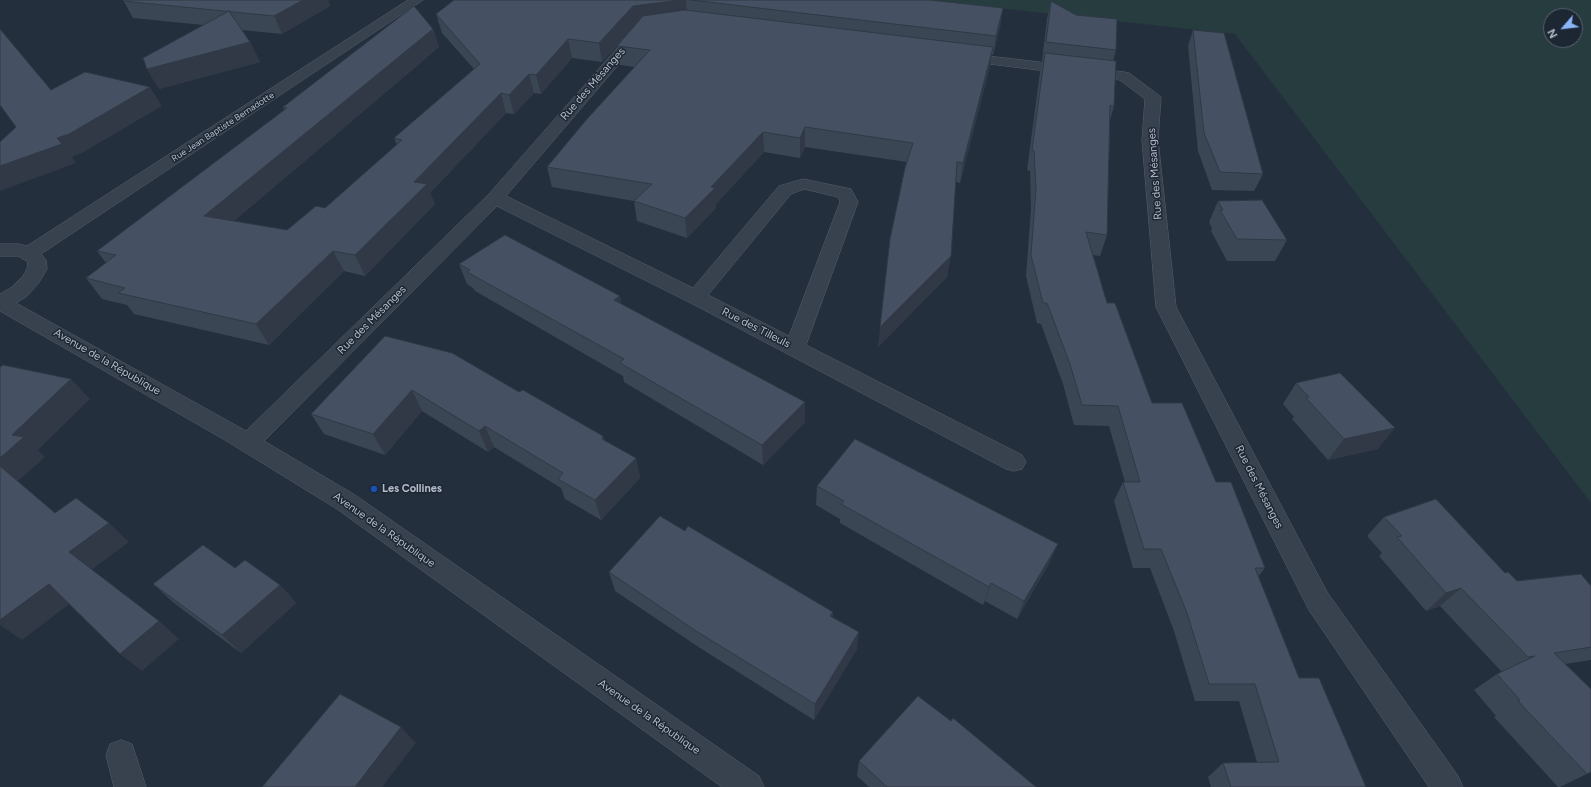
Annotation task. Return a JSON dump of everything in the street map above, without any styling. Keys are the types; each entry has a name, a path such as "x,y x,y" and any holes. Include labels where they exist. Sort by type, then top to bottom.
{"street":[{"name":"Rue Jean Baptiste Bernadotte","path":"29,253 417,0"},
{"name":"Rue des Mésanges","path":"248,443 495,198 640,29 656,27"},
{"name":"Rue des Mésanges","path":"945,55 1124,76 1153,97 1150,140 1166,307 1318,601 1447,787"},
{"path":"696,298 785,190 803,184 844,193 849,202 795,348"},
{"name":"Rue des Tilleuls","path":"495,198 795,348 1014,462"},
{"path":"0,250 19,250 29,253 37,260 37,269 31,280 19,292 1,303"},
{"name":"Avenue de la République","path":"1,303 248,443 346,502 748,787"},
{"path":"121,754 130,787"}],"green space":[{"path":"924,0 1591,0 1591,503 1235,34"}],"building":[{"path":"123,0 303,0 274,16"},
{"path":"454,0 681,0 633,6 599,43 568,39 536,75 529,74 509,95 501,93 414,182 427,184 355,255 333,251 256,324 118,293 125,288 86,278 116,255 97,251 287,108 283,107 414,6 433,29 204,216 287,230 316,206 325,208 402,140 394,138 480,64 436,14"},
{"path":"691,0 929,0 1003,8 996,36"},
{"path":"1051,1 1076,15 1117,19 1116,50 1046,42"},
{"path":"685,10 993,47 963,163 957,162 951,256 880,327 890,239 905,168 913,143 805,127 800,138 763,132 711,187 715,188 685,218 634,201 652,184 547,167 587,119 650,50 617,46 643,16"},
{"path":"229,11 250,42 147,69 143,58"},
{"path":"0,29 51,90 85,72 150,87 69,134 57,138 62,144 0,166 0,142 16,127 0,105"},
{"path":"1193,30 1224,33 1263,174 1220,172 1204,133"},
{"path":"1045,53 1116,61 1114,106 1110,105 1107,235 1086,232 1107,303 1115,303 1152,403 1182,403 1216,482 1231,482 1265,568 1255,568 1299,678 1319,678 1366,787 1231,787 1223,763 1279,762 1255,684 1209,684 1187,613 1161,549 1144,549 1123,482 1140,482 1118,406 1082,405 1070,364 1047,303 1043,303 1031,255 1036,189 1034,151 1032,150"},
{"path":"1262,200 1287,240 1237,239 1220,210 1223,210 1218,201"},
{"path":"505,235 620,296 614,300 805,402 762,445 620,363 624,359 467,272 470,270 459,264"},
{"path":"385,336 452,353 519,392 523,390 603,436 602,439 636,458 595,500 558,479 563,473 485,426 479,431 412,390 373,434 311,414"},
{"path":"3,365 71,379 12,435 24,437 0,458 0,367"},
{"path":"1340,373 1395,428 1344,439 1306,398 1309,397 1296,383"},
{"path":"855,439 1058,544 1024,601 991,583 989,587 841,504 844,501 817,486"},
{"path":"0,466 55,513 76,498 109,523 69,552 159,621 120,654 49,584 0,620"},
{"path":"1436,499 1505,573 1508,572 1517,581 1581,574 1591,586 1591,647 1554,653 1591,689 1591,772 1587,774 1518,701 1520,700 1497,674 1535,656 1528,657 1461,588 1446,593 1397,537 1402,536 1384,517"},
{"path":"660,516 685,531 688,526 833,612 830,616 859,632 815,704 696,631 609,572"},
{"path":"203,545 235,568 245,560 280,585 222,635 153,584"},
{"path":"340,694 401,727 355,787 262,787"},
{"path":"918,696 951,721 953,718 1036,787 887,787 859,761"}],"place":[{"name":"Les Collines","path":"374,489"}]}
